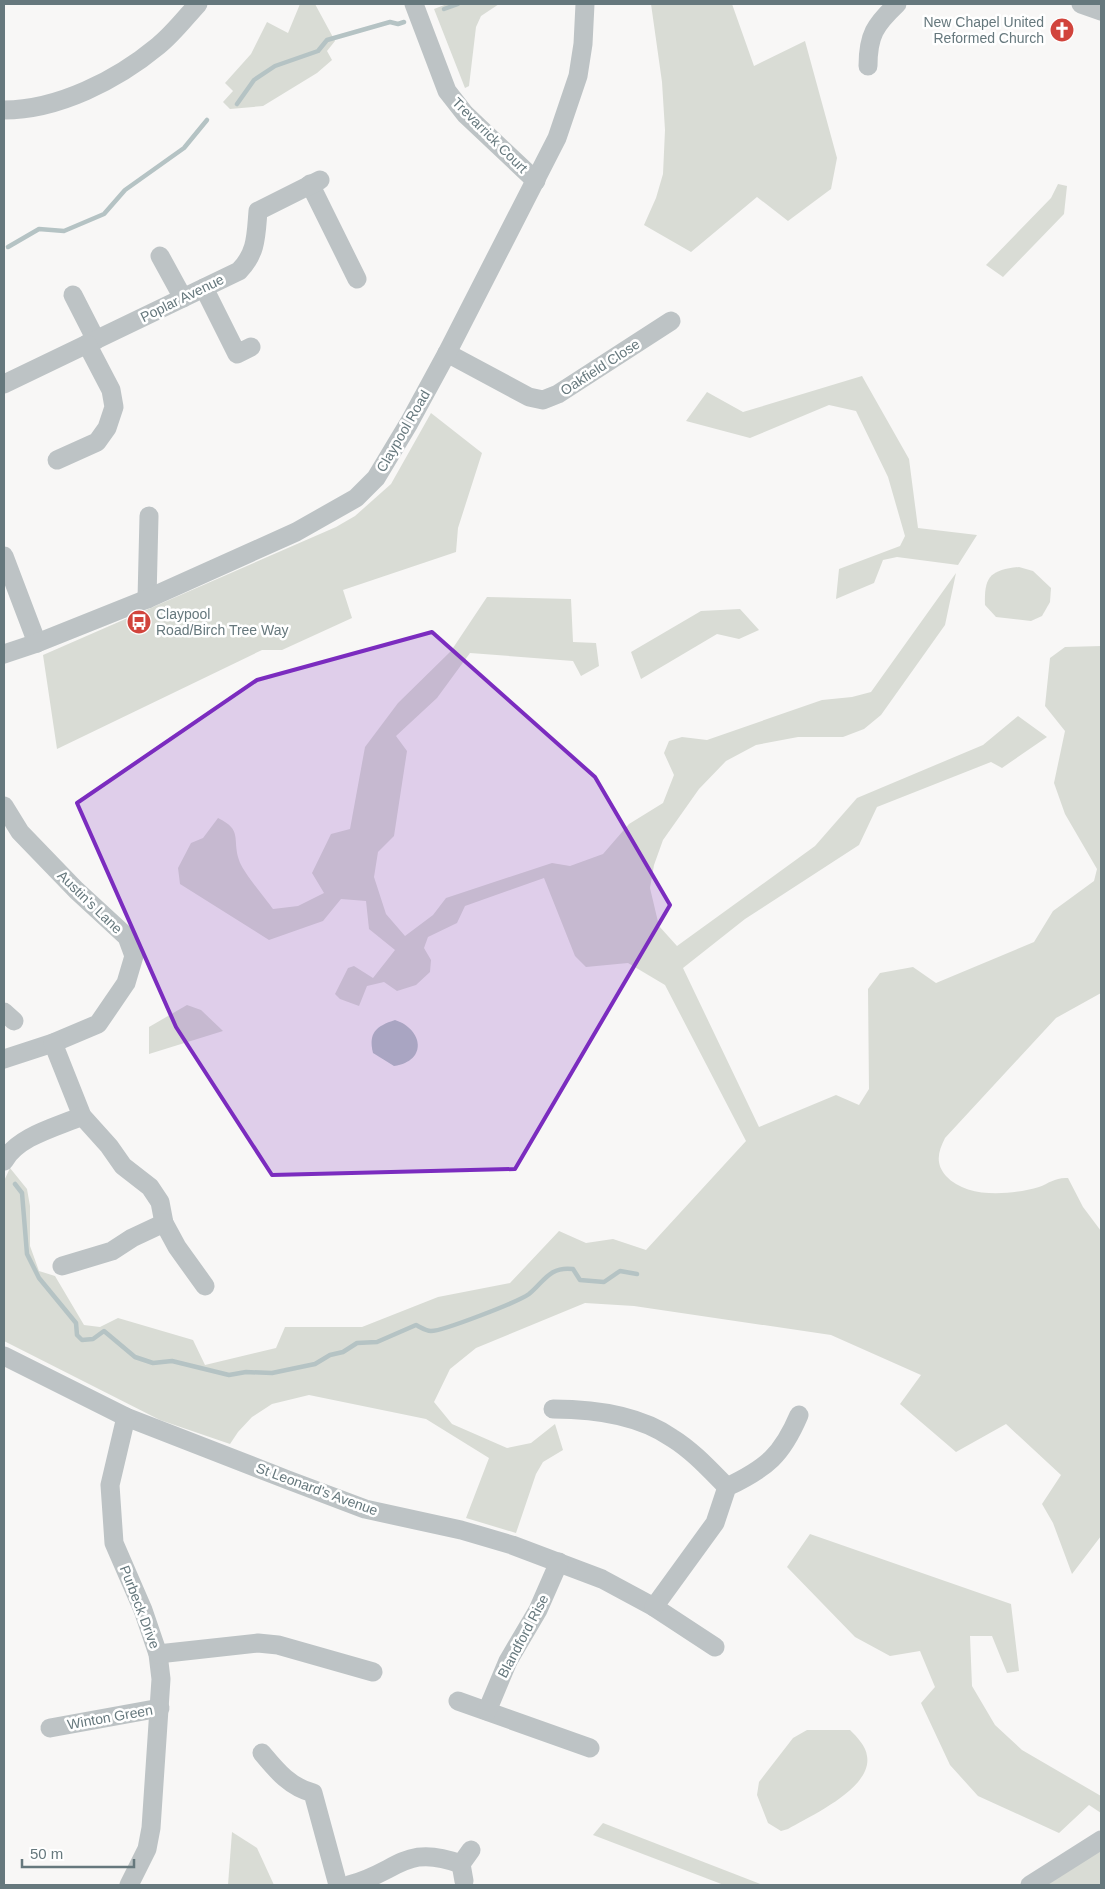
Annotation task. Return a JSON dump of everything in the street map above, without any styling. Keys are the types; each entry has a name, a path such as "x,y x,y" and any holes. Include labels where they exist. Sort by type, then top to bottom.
{"street":[{"path":"4,110 53,103 118,75 160,45 198,4"},
{"name":"Trevarrick Court","path":"414,4 447,91 465,114 536,181"},
{"name":"Claypool Road","path":"4,654 37,643 147,599 296,532 356,498 376,478 388,460 447,353 557,138 572,100 583,44 585,4"},
{"path":"868,66 869,40 880,23 897,4"},
{"path":"1081,4 1101,10"},
{"name":"Poplar Avenue","path":"4,384 239,271 252,256 255,245 258,211 315,182 357,279"},
{"path":"160,256 183,298"},
{"path":"204,288 237,354 251,347"},
{"path":"57,460 97,442 107,428 114,407 111,390 73,295"},
{"name":"Oakfield Close","path":"447,353 529,397 543,400 558,394 671,322"},
{"path":"147,599 149,516"},
{"path":"4,556 37,643"},
{"name":"Austin's Lane","path":"4,806 20,832 76,890 126,937 134,956 126,983 98,1024 53,1043 4,1059"},
{"path":"53,1043 82,1116 109,1146 123,1166 150,1187 160,1202 164,1223 199,1264 205,1286"},
{"path":"4,1161 7,1155 22,1142 82,1116"},
{"path":"62,1266 112,1251 132,1238 164,1223"},
{"name":"St Leonard's Avenue","path":"4,1356 126,1417 366,1509 461,1530 559,1562 602,1579 654,1607 715,1647"},
{"path":"548,1410 584,1410 649,1425 672,1437 727,1487"},
{"path":"654,1607 715,1523 727,1487 748,1477 773,1460 788,1440 800,1412"},
{"name":"Purbeck Drive","path":"126,1417 110,1485 114,1543 143,1610 158,1654 161,1680 151,1828 147,1848 129,1885"},
{"name":"Blandford Rise","path":"487,1711 508,1661 541,1604 559,1562"},
{"path":"158,1654 240,1643 258,1643 278,1645 372,1672"},
{"path":"458,1701 590,1748"},
{"name":"Winton Green","path":"57,1731 160,1708"},
{"path":"262,1753 279,1773 294,1786 313,1793 338,1885"},
{"path":"1030,1885 1101,1840"},
{"path":"349,1885 380,1875 410,1857 438,1856 465,1865"}],"highlighted area":[{"path":"432,632 595,777 670,905 515,1169 272,1175 176,1027 77,803 257,680"}],"shaded area":[{"path":"300,4 315,4 335,41 327,51 332,60 317,73 263,106 230,109 223,102 233,91 225,83 251,54 267,22 288,33"},
{"path":"447,4 499,4 481,16 476,27 469,86 465,88 434,9"},
{"path":"651,4 732,4 754,66 805,41 837,158 831,189 788,221 757,197 691,252 644,225 656,198 663,174 665,130 662,82"},
{"path":"1058,184 1067,186 1064,214 1003,277 986,265 1051,198"},
{"path":"862,376 909,459 918,528 977,535 958,565 897,557 883,560 874,583 836,599 839,569 900,546 905,536 888,477 856,411 829,405 750,438 686,421 707,392 743,412"},
{"path":"431,413 482,453 458,528 456,552 343,590 352,618 282,650 262,650 57,749 43,655 336,527 355,516 391,484"},
{"path":"1019,567 1033,571 1051,588 1050,602 1042,616 1031,621 996,617 985,605 986,588 991,577 1001,570"},
{"path":"956,573 945,625 881,715 864,729 843,737 798,737 756,745 726,761 699,789 663,840 654,865 650,888 659,926 677,946 815,846 857,798 983,745 1018,716 1047,737 1002,768 991,762 877,807 859,845 745,919 683,968 759,1127 836,1095 859,1105 869,1089 868,989 880,973 913,967 936,983 1034,942 1053,911 1094,881 1097,869 1065,814 1054,783 1065,731 1045,706 1050,658 1065,647 1101,646 1101,993 1056,1018 945,1138 939,1157 940,1167 946,1176 965,1189 977,1192 1016,1192 1039,1187 1056,1179 1068,1178 1083,1207 1101,1231 1101,1536 1072,1574 1053,1523 1042,1504 1061,1475 1006,1424 956,1452 900,1404 921,1375 831,1335 634,1306 585,1303 476,1348 450,1369 434,1402 452,1424 507,1448 531,1443 555,1424 563,1450 543,1462 536,1474 516,1533 466,1518 489,1458 426,1419 309,1395 272,1404 252,1417 230,1444 160,1420 4,1341 4,1181 10,1168 27,1189 30,1206 30,1246 39,1271 55,1276 84,1325 100,1327 118,1318 193,1340 205,1365 276,1348 285,1327 362,1327 438,1297 510,1283 559,1231 586,1243 613,1239 646,1250 746,1141 665,985 628,963 586,967 575,956 544,878 465,906 457,923 428,937 424,948 431,960 430,972 416,985 397,991 384,982 367,986 359,1006 340,999 335,994 348,968 354,966 373,978 395,950 369,929 366,901 341,899 323,921 269,940 180,884 178,868 191,843 203,838 218,818 226,822 234,831 241,865 273,909 298,906 324,893 312,873 331,834 350,829 365,747 398,703 451,651 487,597 571,599 573,642 596,643 599,666 581,676 573,661 470,653 437,698 396,736 407,751 394,836 378,852 374,877 386,914 405,936 433,915 446,898 552,863 570,866 603,854 629,824 663,803 674,775 664,753 669,741 682,737 707,740 822,700 852,697 871,692"},
{"path":"740,609 759,630 739,639 717,634 641,679 631,652 701,611"},
{"path":"187,1005 201,1010 223,1031 149,1054 149,1027"},
{"path":"395,1020 411,1030 418,1044 417,1052 412,1058 405,1063 394,1066 373,1053 372,1040 378,1028"},
{"path":"810,1534 1011,1604 1019,1671 1007,1673 992,1636 970,1636 972,1686 995,1725 1022,1750 1101,1796 1101,1813 1089,1805 1059,1833 978,1796 950,1765 921,1703 935,1687 920,1651 890,1656 855,1637 787,1567"},
{"path":"807,1730 850,1730 865,1749 867,1756 866,1768 860,1779 838,1800 788,1829 781,1831 768,1823 757,1795 759,1782 793,1738"},
{"path":"603,1823 763,1885 724,1885 593,1835"},
{"path":"232,1832 257,1848 274,1885 228,1885"},
{"path":"1101,1847 1101,1885 1041,1885"}],"waterway":[{"path":"444,9 458,4"},
{"path":"237,104 254,80 275,66 318,51 327,40 390,22 398,24 404,22"},
{"path":"8,247 39,229 64,231 104,214 125,190 184,148 207,120"},
{"path":"15,1184 22,1193 27,1254 39,1278 76,1323 77,1335 82,1340 93,1339 104,1331 135,1357 153,1363 172,1361 229,1375 246,1372 272,1373 315,1364 330,1355 343,1352 357,1343 377,1342 416,1325 425,1330 438,1330 480,1316 522,1298 529,1294 552,1272 558,1270 573,1269 580,1280 604,1282 620,1271 637,1274"}],"place":[{"name":"New Chapel United Reformed Church","path":"1062,30"},
{"name":"Claypool Road/Birch Tree Way","path":"139,622"}]}
